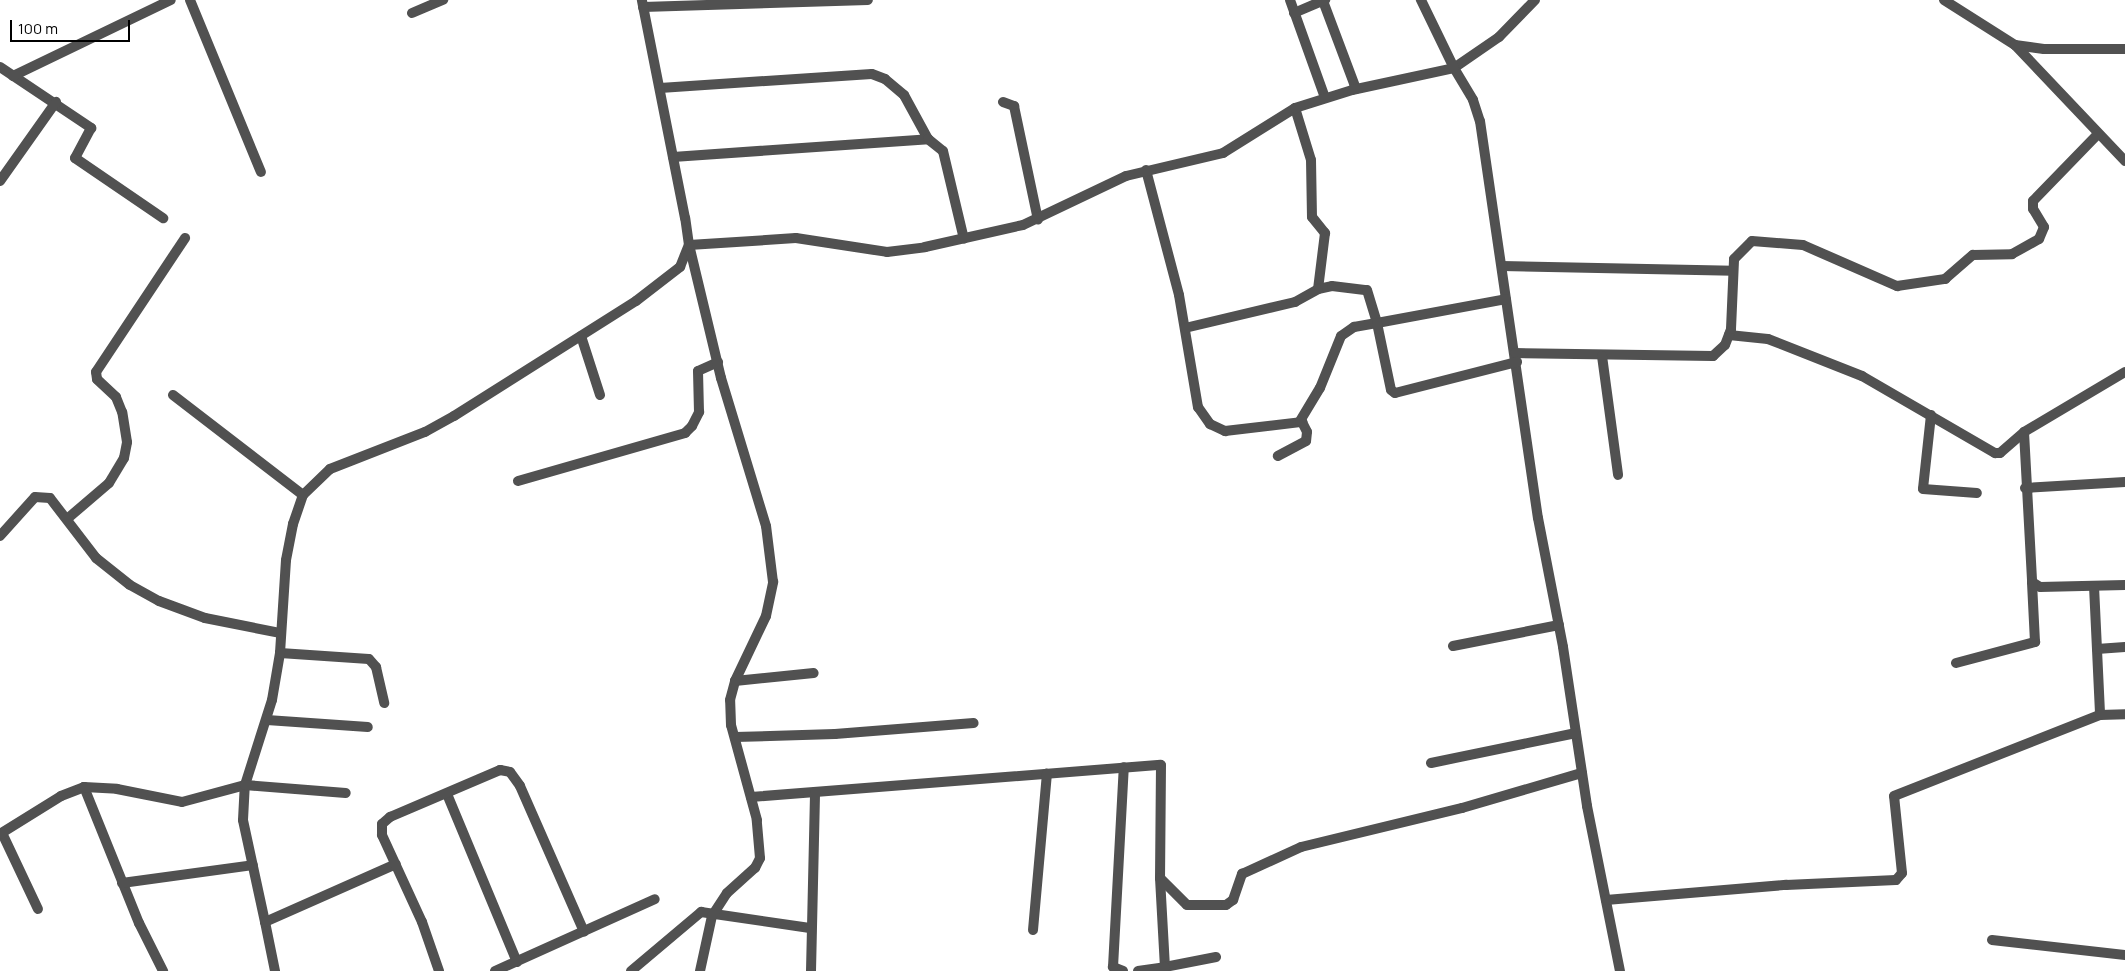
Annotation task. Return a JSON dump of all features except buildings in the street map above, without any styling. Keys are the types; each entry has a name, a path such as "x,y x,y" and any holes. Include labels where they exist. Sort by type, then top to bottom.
{"street":[{"path":"13,76 172,0"},
{"path":"190,0 261,172"},
{"path":"412,13 443,0"},
{"path":"700,971 712,916 727,894 755,868 760,858 757,820 730,715 735,681 766,616 773,582 772,563 766,526 718,362 689,245 642,3 868,0"},
{"path":"1290,0 1325,98"},
{"path":"1294,13 1324,0 1356,90"},
{"path":"1421,0 1478,114 1516,358 1538,518 1559,625 1582,772 1620,971"},
{"path":"689,245 796,238 887,252 964,239 1038,220 1126,176 1222,153 1295,108 1356,90 1454,68 1498,37 1535,0"},
{"path":"1944,0 2015,45 2125,161"},
{"path":"2015,45 2044,49 2125,49"},
{"path":"0,67 56,102 91,128 75,154 76,159 163,218"},
{"path":"660,88 872,74 886,80 904,95 928,139 943,151 964,239"},
{"path":"0,181 56,102"},
{"path":"1003,102 1014,106 1038,220"},
{"path":"1295,108 1311,160 1312,217 1325,233 1318,289"},
{"path":"1185,328 1295,302 1318,289 1332,286 1367,290 1377,323 1391,390 1396,393 1516,358 1713,356 1721,351 1729,335 1733,271 1736,254 1752,242 1761,240 1803,245 1897,286 1945,279 1973,255 2012,254 2039,239 2044,227 2032,209 2033,201 2098,134"},
{"path":"673,158 928,139"},
{"path":"1146,170 1185,328 1194,392 1203,417 1210,424 1225,431 1300,421"},
{"path":"67,519 110,483 124,458 127,442 122,412 116,397 97,379 96,372 185,238"},
{"path":"264,971 275,968 243,820 246,785 267,720 280,653 286,560 293,524 303,495 330,469 425,432 581,336 673,275 685,258 689,245"},
{"path":"1502,266 1733,271"},
{"path":"1300,421 1320,388 1341,336 1354,326 1506,299"},
{"path":"1729,335 1768,339 1812,354 1862,376 1932,415 1995,454 2000,453 2024,432 2125,372"},
{"path":"581,336 600,395"},
{"path":"1602,356 1618,475"},
{"path":"518,481 685,432 692,426 699,412 698,371 718,362"},
{"path":"173,395 303,495"},
{"path":"1932,415 1922,490 1977,493"},
{"path":"1278,456 1306,441 1307,432 1300,421"},
{"path":"1956,663 2035,642 2025,488 2024,432"},
{"path":"2025,488 2125,482"},
{"path":"0,536 29,502 40,496 50,498 110,571 160,601 205,618 280,634"},
{"path":"2032,582 2040,587 2125,584"},
{"path":"2094,586 2100,715"},
{"path":"1453,646 1559,625"},
{"path":"2097,649 2125,647"},
{"path":"280,653 368,659 376,667 384,703"},
{"path":"735,681 814,673"},
{"path":"1606,900 1786,885 1896,880 1902,873 1894,796 2100,715 2125,714"},
{"path":"267,720 368,727"},
{"path":"735,737 835,734 974,723"},
{"path":"1431,763 1576,733"},
{"path":"750,797 1161,765 1160,878 1166,967"},
{"path":"1123,971 1113,967 1124,768"},
{"path":"439,971 396,864 382,835 382,824 390,817 500,770 515,776 584,932"},
{"path":"1160,878 1187,905 1226,905 1233,900 1242,874 1301,847 1462,808 1582,772"},
{"path":"1033,930 1047,774"},
{"path":"38,909 1,833 61,796 84,787 117,789 182,802 246,785 346,793"},
{"path":"84,787 122,883 164,971"},
{"path":"811,971 810,928 815,792"},
{"path":"446,794 517,962"},
{"path":"265,922 396,864"},
{"path":"122,883 252,865"},
{"path":"495,971 655,899"},
{"path":"631,971 683,924 701,912 712,916 810,928"},
{"path":"1992,940 2125,955"},
{"path":"1138,971 1216,957"}]}
